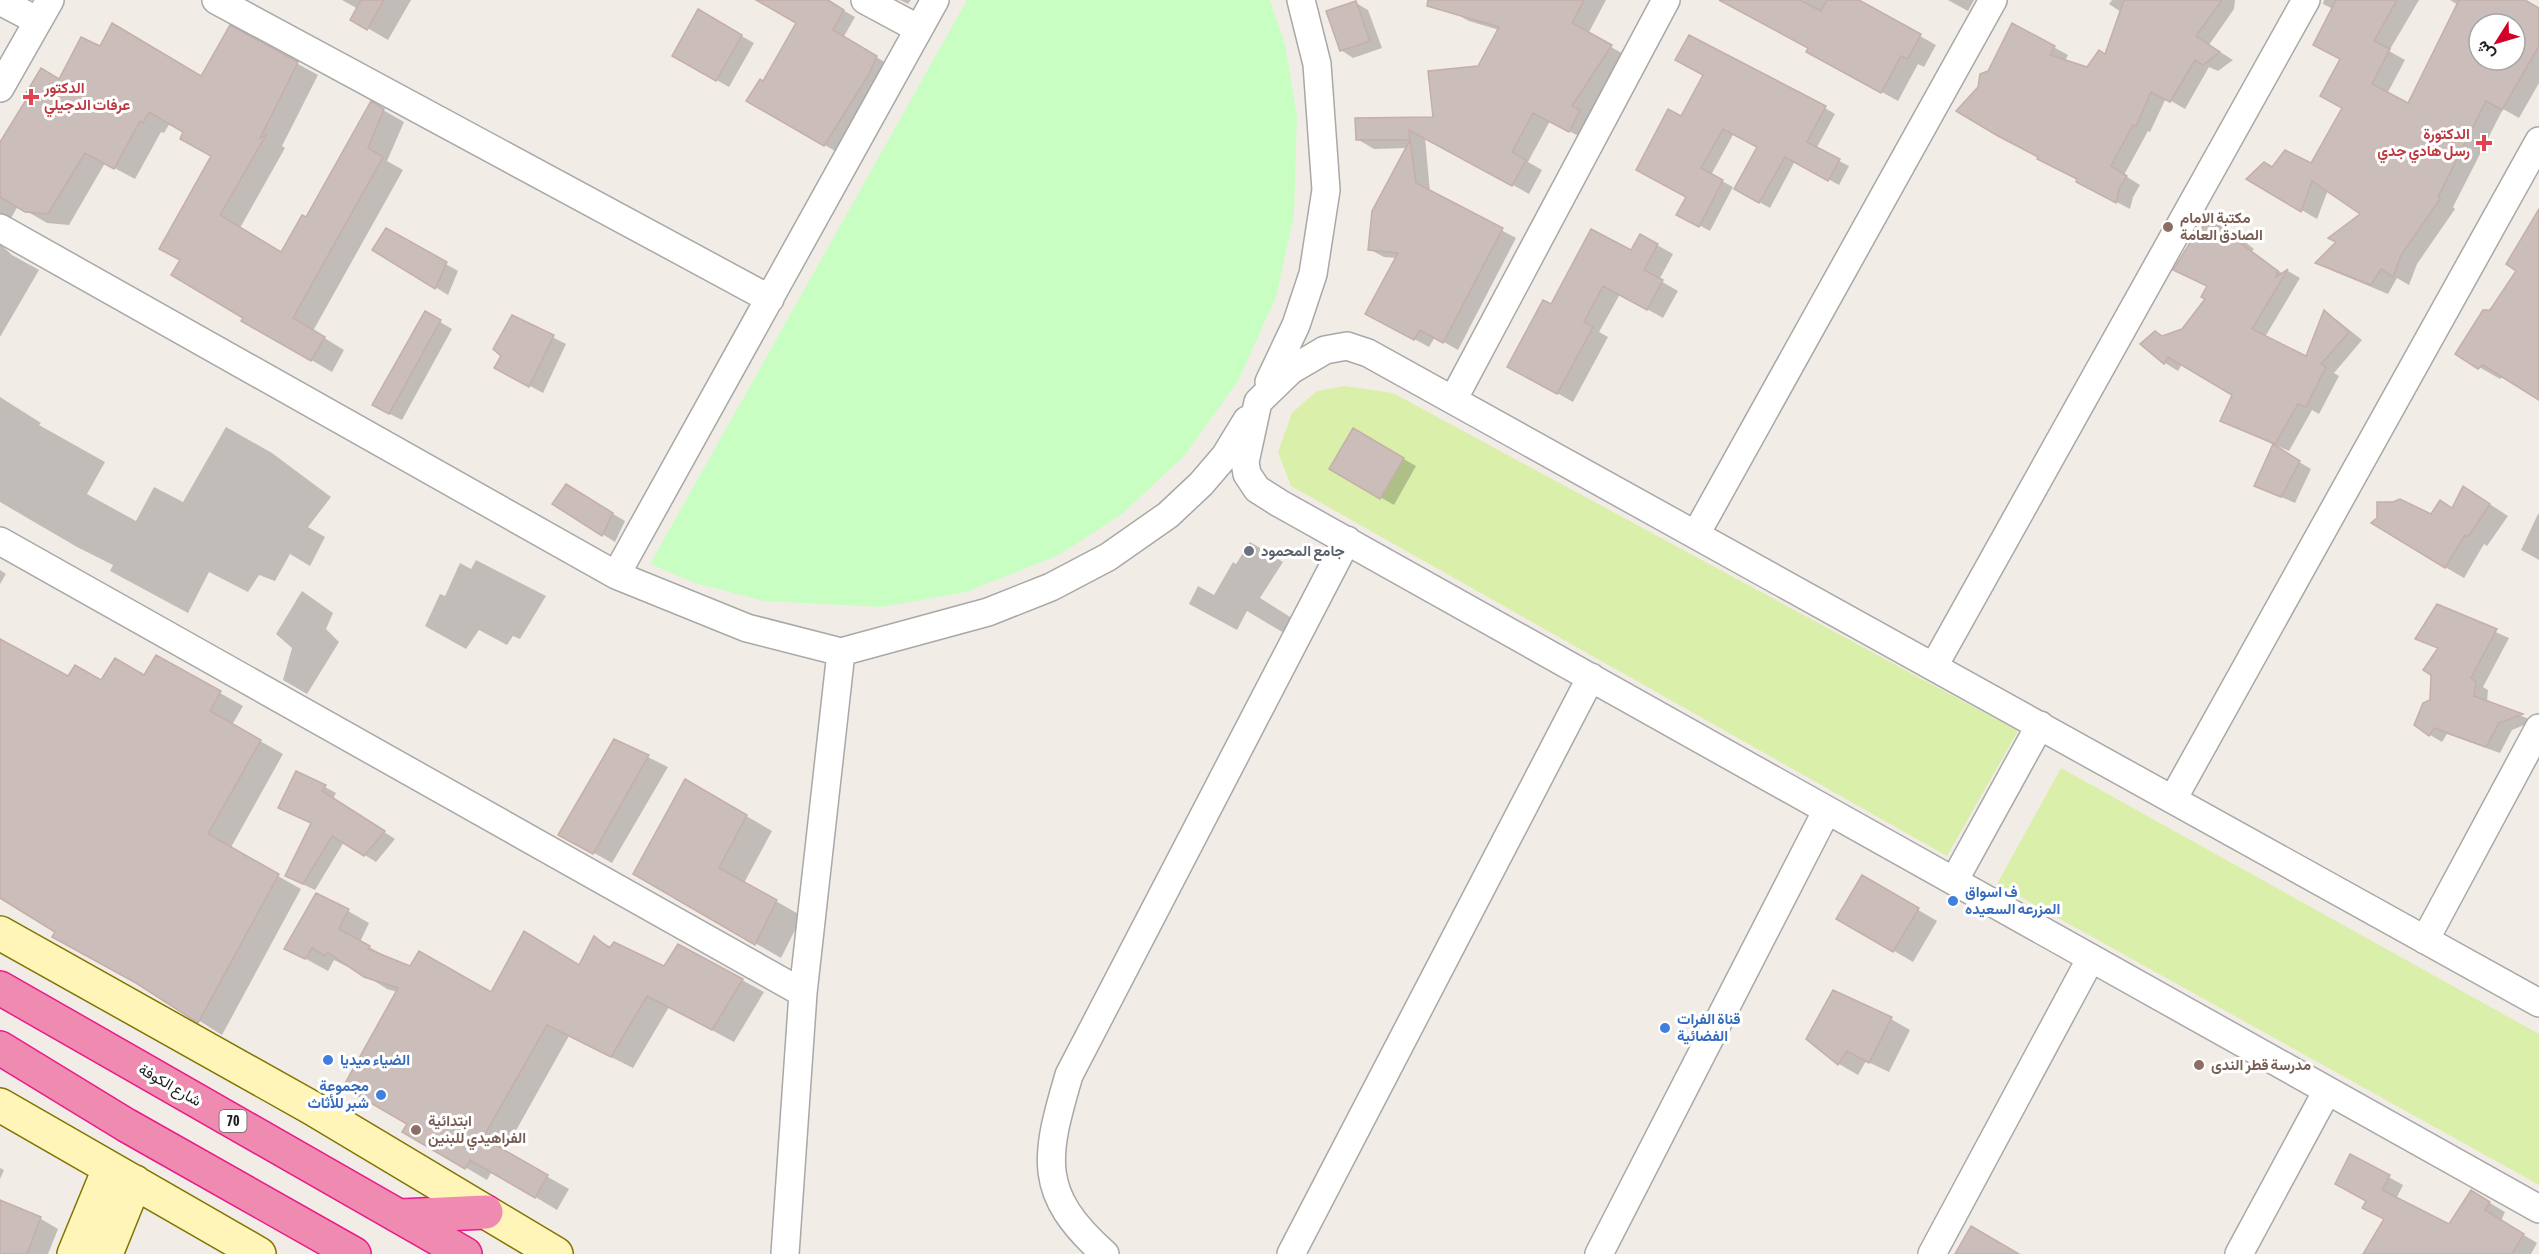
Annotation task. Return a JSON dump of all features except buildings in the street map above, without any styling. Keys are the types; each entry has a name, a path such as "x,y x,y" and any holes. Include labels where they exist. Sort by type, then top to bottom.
{"highway":[{"name":"شارع الكوفة","path":"0,988 465,1254"},
{"path":"0,1048 126,1125 354,1254"},
{"path":"400,1216 486,1212"}],"main road":[{"path":"0,933 312,1108 556,1254"},
{"path":"0,1105 259,1254"},
{"path":"74,1254 122,1175"},
{"path":"106,1254 122,1175"}],"street":[{"path":"216,0 770,299"},
{"path":"865,0 919,29"},
{"path":"616,575 935,0"},
{"path":"0,228 616,575 747,628 842,652 988,612 1051,587 1108,557 1168,515 1201,484 1225,456 1284,354 1310,284 1322,232 1326,190 1317,64 1301,0"},
{"path":"1453,400 1666,0"},
{"path":"1696,534 1993,0"},
{"path":"1934,666 2306,0"},
{"path":"0,1 44,10 0,88"},
{"path":"2173,799 2539,141"},
{"path":"2539,1003 1368,353 1347,346 1325,350 1291,370 1258,402 1245,462 1247,474 1257,489 1279,504 1592,677 2539,1209"},
{"path":"1105,1254 1080,1232 1062,1206 1050,1172 1054,1125 1069,1075 1347,540"},
{"path":"0,541 803,993"},
{"path":"784,1254 803,993 842,652"},
{"path":"1291,1254 1592,677"},
{"path":"1954,881 2040,725"},
{"path":"2425,940 2539,728"},
{"path":"1599,1254 1827,810"},
{"path":"1932,1254 2091,958"},
{"path":"2239,1254 2327,1091"}],"green space":[{"path":"967,0 1270,0 1285,44 1297,117 1294,215 1276,297 1238,381 1184,456 1122,514 1059,555 966,592 881,607 764,601 695,583 650,564"},
{"path":"1345,386 1393,393 2018,731 1947,856 1291,486 1278,452 1292,413 1317,391"},
{"path":"2061,768 2539,1034 2539,1185 1997,884"}],"place":[{"name":"الدكتور عرفات الدجيلي","path":"31,97"},
{"name":"الدكتورة رسل هادي جدي","path":"2484,143"},
{"name":"مكتبة الامام الصادق العامة","path":"2168,227"},
{"name":"جامع المحمود","path":"1249,551"},
{"name":"ف اسواق المزرعه السعيده","path":"1953,901"},
{"name":"قناة الفرات الفضائية","path":"1665,1028"},
{"name":"الضياء ميديا","path":"328,1060"},
{"name":"مدرسة قطر الندى","path":"2199,1065"},
{"name":"مجموعة شبر للأثاث","path":"381,1095"},
{"name":"ابتدائية الفراهيدي للبنين","path":"416,1130"}]}
